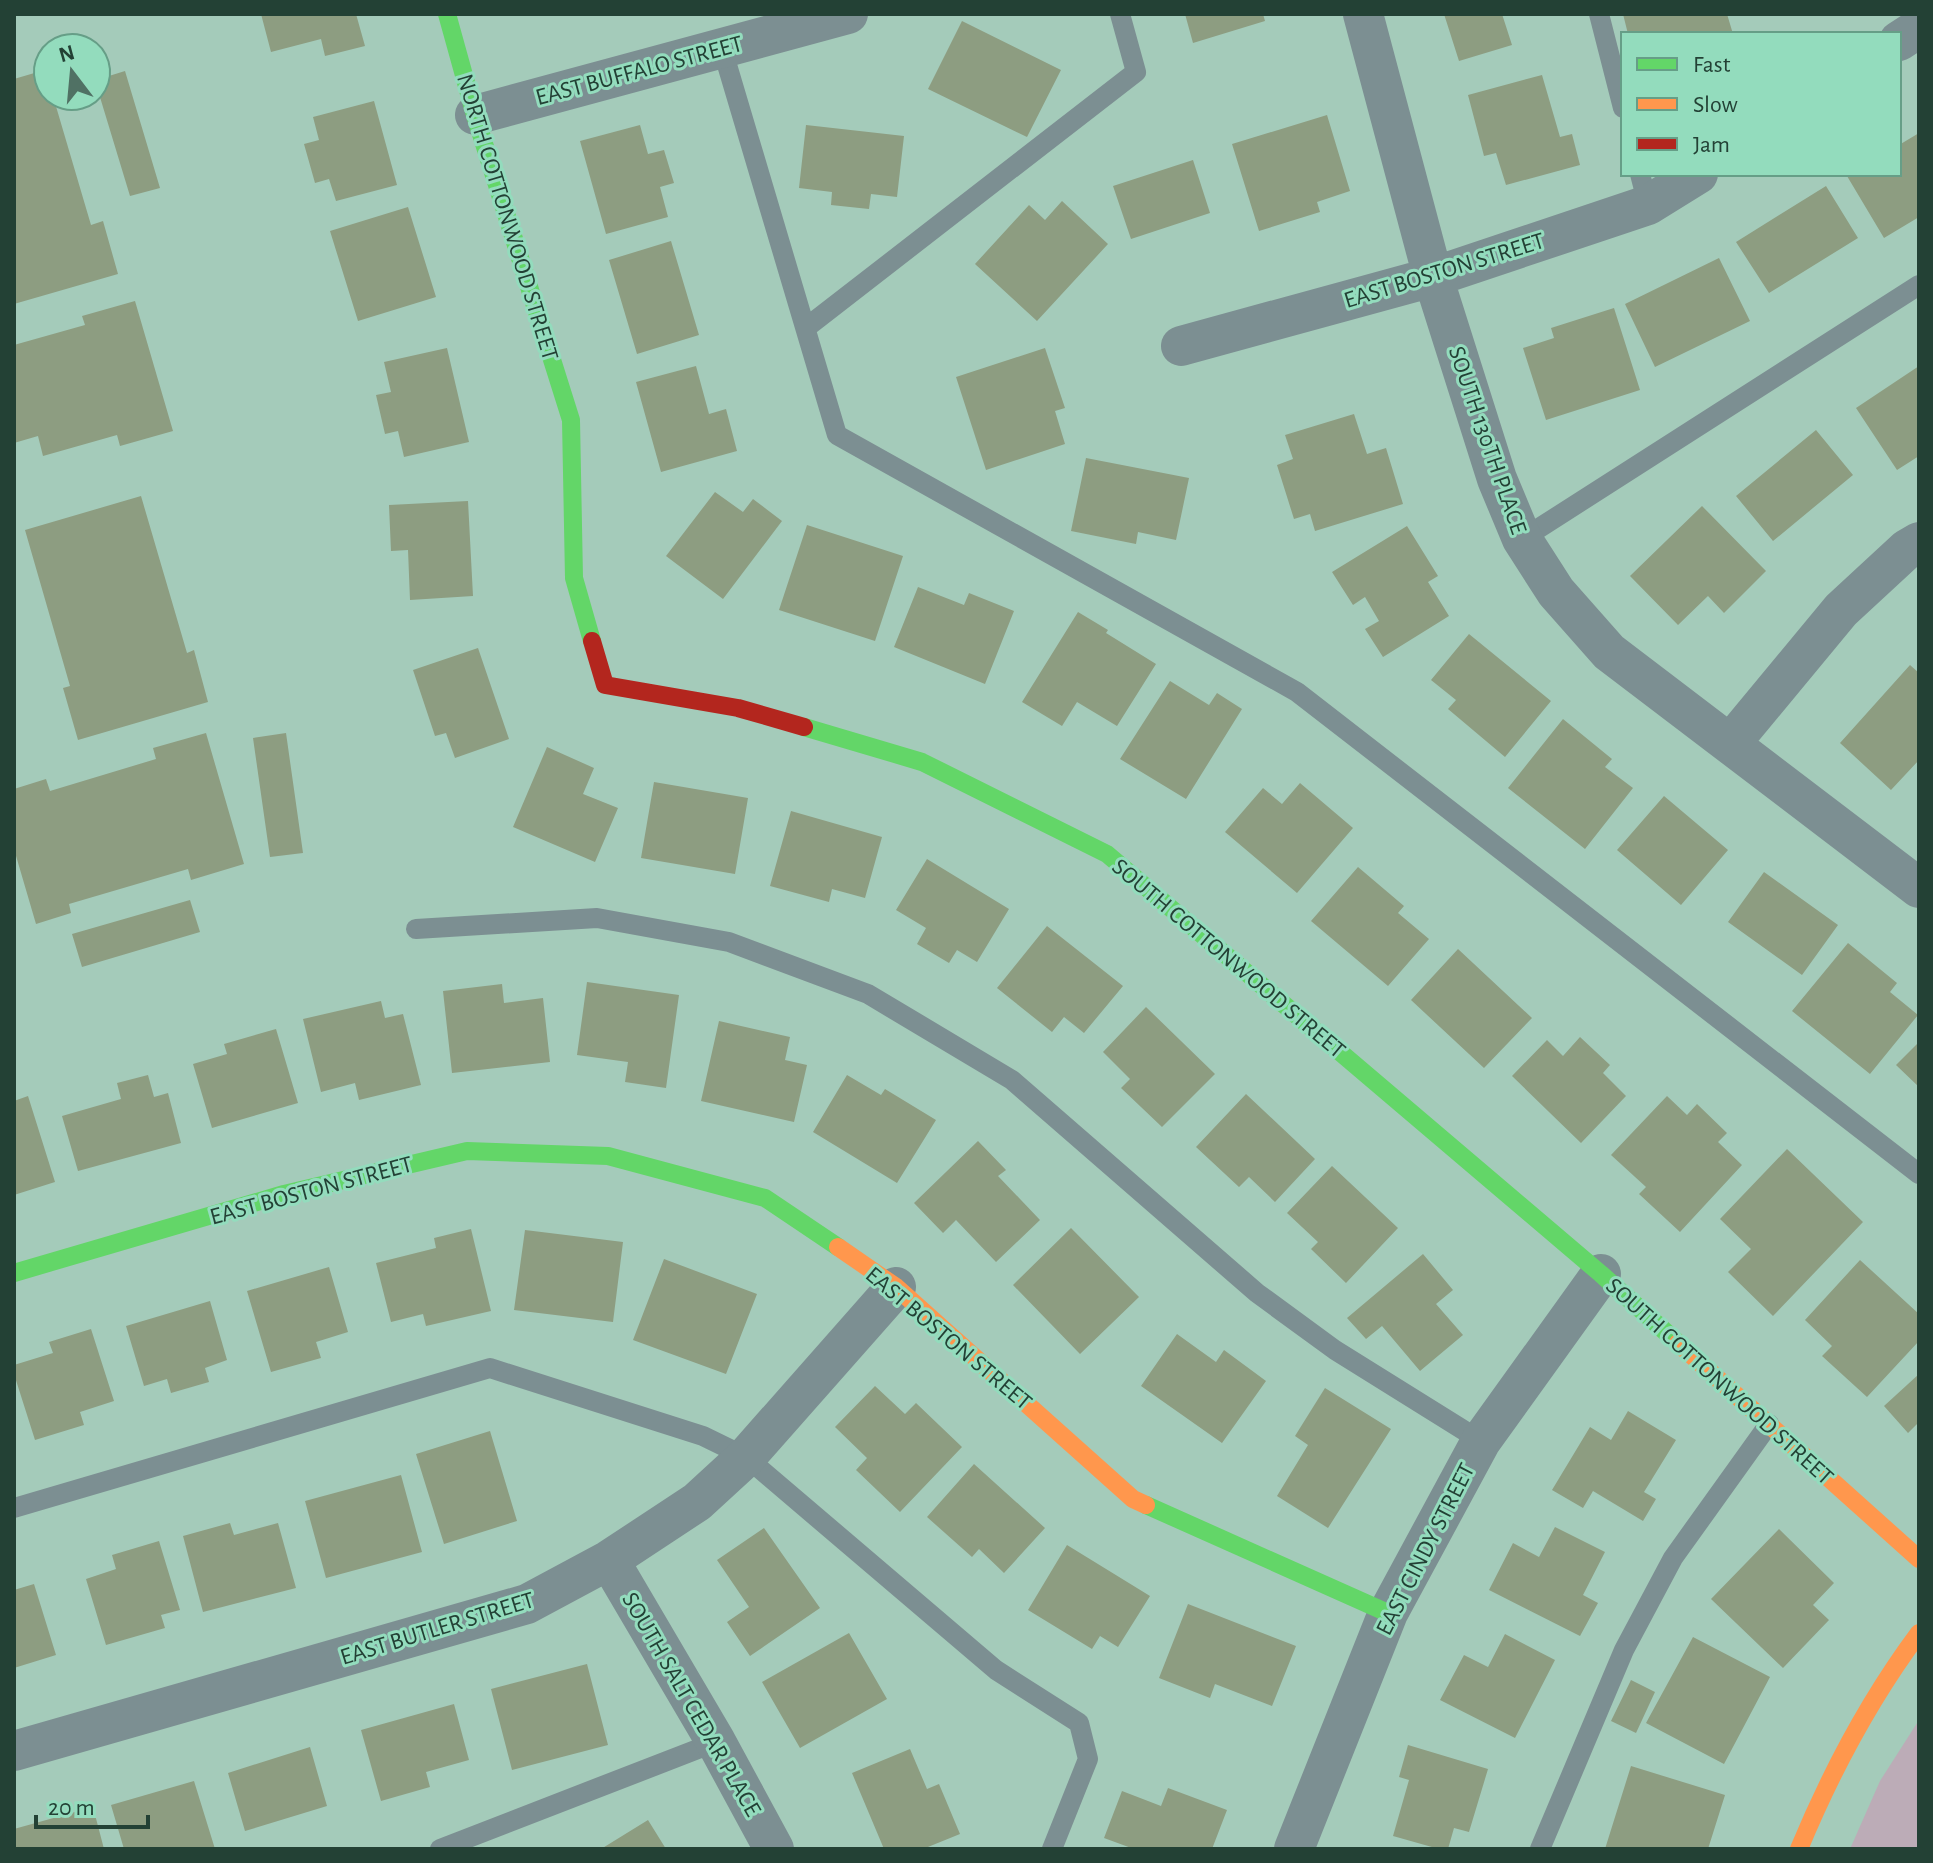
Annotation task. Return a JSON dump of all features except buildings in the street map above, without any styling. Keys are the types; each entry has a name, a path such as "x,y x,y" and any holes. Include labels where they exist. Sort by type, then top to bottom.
{"street":[{"name":"NORTH COTTONWOOD STREET","path":"447,14 475,115 571,420"},
{"name":"EAST BUFFALO STREET","path":"475,115 848,14"},
{"name":"SOUTH 130TH PLACE","path":"1363,14 1433,277 1497,479 1522,539 1556,592 1609,652 1916,881"},
{"path":"1901,40 1919,28"},
{"name":"EAST BOSTON STREET","path":"1181,346 1433,277 1644,190 1691,176"},
{"name":"SOUTH COTTONWOOD STREET","path":"571,420 574,578 605,685 738,708 922,762 1107,854 1601,1274 1919,1559"},
{"path":"1730,744 1841,610 1907,549 1919,542"},
{"name":"EAST BOSTON STREET","path":"14,1273 284,1194 467,1151 608,1156 765,1198 896,1287 1133,1499 1388,1613"},
{"name":"EAST CINDY STREET","path":"1294,1849 1388,1613 1481,1441 1601,1274"},
{"name":"EAST BUTLER STREET","path":"14,1751 527,1604 609,1560 697,1502 746,1457 896,1287"},
{"name":"SOUTH SALT CEDAR PLACE","path":"609,1560 716,1742 774,1849"},
{"path":"1799,1849 1831,1776 1854,1734 1886,1678 1919,1633"}],"lane":[{"path":"807,327 1136,72 1120,14"},
{"path":"1599,14 1621,100"},
{"path":"722,48 837,435 1297,692 1919,1174"},
{"path":"1522,539 1919,285"},
{"path":"416,929 597,918 729,942 868,994 1012,1080 1257,1293 1335,1350 1481,1441"},
{"path":"14,1508 490,1368 703,1436 746,1457 996,1670 1079,1723 1088,1759 1052,1849"},
{"path":"1540,1849 1624,1650 1673,1558 1769,1424"},
{"path":"440,1849 716,1742"}],"shaded area":[{"path":"1919,1720 1919,1849 1850,1849 1880,1781"}],"traffic: fast":[{"path":"447,14 475,115 571,420 574,578 592,641"},
{"path":"804,727 922,762 1107,854 1678,1343"},
{"path":"14,1273 284,1194 467,1151 608,1156 765,1198 838,1247"},
{"path":"1146,1505 1388,1613"}],"traffic: slow":[{"path":"838,1247 896,1287 1133,1499 1146,1505"},
{"path":"1678,1343 1919,1559"},
{"path":"1799,1849 1852,1737 1919,1633"}],"traffic: jam":[{"path":"592,641 605,685 738,708 804,727"}]}
